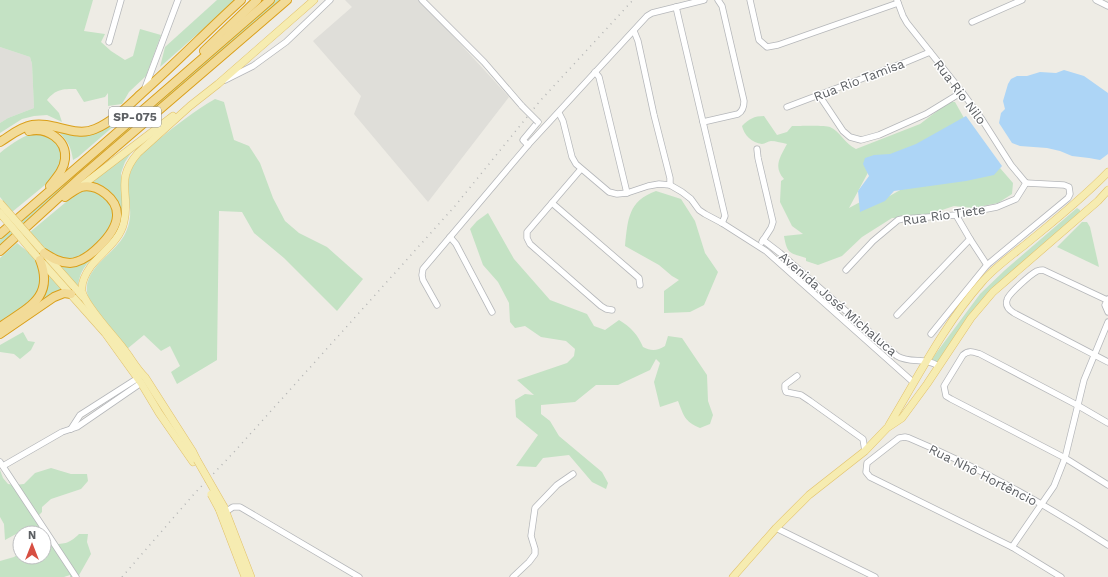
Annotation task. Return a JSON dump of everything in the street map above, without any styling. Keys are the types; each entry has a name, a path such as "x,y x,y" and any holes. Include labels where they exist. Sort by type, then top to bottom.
{"highway":[{"path":"0,142 24,127 32,125 44,124 76,131 93,130 101,127 145,91 241,0"},
{"path":"157,99 256,0"},
{"name":"SP-075","path":"0,234 270,0"},
{"name":"SP-075","path":"0,250 81,177 288,0"},
{"path":"0,149 25,132 36,130 45,130 60,142 64,150 64,164 42,198"},
{"path":"44,211 80,187 92,188 101,191 112,200 116,207 117,217 113,230 94,251 83,259 76,262 62,262 44,253"},
{"path":"0,327 33,303 42,292 45,286 45,279 40,260"},
{"path":"0,334 54,297 64,293 71,294"}],"main road":[{"path":"84,299 82,289 85,275 92,264 119,234 124,224 126,212 124,182 125,174 129,165 138,153 190,106 218,84 314,0"},
{"path":"80,187 179,111 190,106"},
{"path":"887,428 926,362 967,300 983,281 1001,264 1081,199 1108,172"},
{"path":"733,577 776,528 809,495 865,451 887,428 902,418 915,402 971,318 993,292 1098,201 1108,190"},
{"path":"1088,192 1098,201"},
{"path":"1081,199 1088,209"},
{"path":"0,203 35,248 40,260 105,333 140,378 154,390"},
{"path":"0,213 35,248 44,253 84,299 124,349 159,414 195,461 223,511 251,577"},
{"path":"140,378 145,377 154,390 193,452 195,461"},
{"path":"906,396 915,402"},
{"path":"223,511 245,577"}],"street":[{"path":"109,42 122,0"},
{"path":"145,91 178,0"},
{"path":"218,84 253,66 286,42 330,0"},
{"path":"422,0 484,62 538,122 523,140 528,145"},
{"path":"437,305 423,280 423,269 528,145 652,12 704,0"},
{"path":"703,122 738,114 743,108 744,101 722,6 718,0"},
{"path":"750,0 759,40 767,48 898,2"},
{"path":"972,22 1022,0"},
{"path":"1096,0 1108,6"},
{"name":"Rua Rio Nilo","path":"898,2 907,23 962,92 981,118 1011,165 1026,183"},
{"path":"676,7 725,216 722,223"},
{"path":"558,112 563,121 573,160 581,169 612,193 627,193 648,186 660,184 670,185 670,178 654,115 638,41 634,31"},
{"name":"Rua Rio Tamisa","path":"787,107 930,52"},
{"path":"595,72 599,77 627,193"},
{"path":"819,95 843,131 850,136 861,140 879,135 926,114 962,92"},
{"path":"757,149 773,222 771,228 759,245"},
{"path":"581,169 527,232 527,238 530,244 601,306 612,310"},
{"path":"931,334 988,265 1068,198 1070,194 1070,190 1064,185 1026,183"},
{"name":"Rua Rio Tiete","path":"846,270 873,242 898,220 956,215 997,207 1012,202 1016,199 1026,183"},
{"name":"Avenida José Michaluca","path":"670,185 691,199 699,210 759,245 913,382"},
{"path":"552,203 639,278 640,285"},
{"path":"956,215 988,265"},
{"path":"450,237 456,244 492,312"},
{"path":"897,315 970,239"},
{"name":"Avenida José Michaluca","path":"763,240 780,253 897,356 903,360 932,363 938,366"},
{"path":"1108,312 1106,305 1108,299 1043,270 1036,271 1007,298 1007,305 1014,313 1094,353 1108,362"},
{"path":"1061,577 1012,547 1054,486 1065,458 1084,380 1108,322"},
{"path":"1108,423 980,354 970,352 966,353 960,359 944,386 946,396 1065,458 1108,485"},
{"path":"797,376 786,385 786,392 801,395 855,433 863,440 865,451"},
{"path":"71,429 80,415 140,378"},
{"path":"76,577 2,464 62,432 77,427 125,395 140,378"},
{"path":"121,389 125,395"},
{"path":"86,411 84,416 90,418"},
{"name":"Rua Nhô Hortêncio","path":"1012,547 867,475 867,463 899,438 905,437 950,455 1042,505 1108,545"},
{"path":"513,577 535,554 531,536 535,508 557,485 573,474"},
{"path":"223,511 236,507 245,509 359,577"},
{"path":"776,528 875,577"}],"shaded area":[{"path":"345,0 420,0 509,97 428,202 354,114 361,96 313,41 352,7"},
{"path":"0,47 30,57 32,64 34,108 8,118 0,123"}],"green space":[{"path":"0,0 93,0 84,31 105,34 101,42 125,60 133,56 140,29 161,35 146,76 129,92 122,104 108,106 108,93 105,97 84,102 76,89 60,90 47,100 59,113 62,122 47,115 34,116 22,119 0,133 0,123 8,118 34,108 32,64 30,57 0,47"},
{"path":"217,0 236,0 160,67 165,47"},
{"path":"275,0 284,0 0,247 0,238"},
{"path":"215,99 224,102 234,140 249,146 260,163 273,198 285,221 299,233 327,247 363,279 337,311 284,258 254,233 242,212 219,211 217,360 177,384 171,372 180,366 170,346 161,351 144,335 127,349 92,305 87,292 87,283 94,269 119,243 127,229 130,216 128,183 136,160 141,154 180,123"},
{"path":"949,102 955,102 964,118 950,138 871,167 849,208 862,201 877,203 902,189 968,180 1000,168 1013,183 1012,194 998,203 973,208 954,206 918,218 892,218 862,237 842,256 818,265 806,261 806,258 793,254 788,250 784,236 803,234 792,226 780,202 781,181 784,179 778,166 782,153 787,144 773,141 764,144 755,142 749,138 742,126 754,117 764,116 777,135 787,132 792,126 828,126 837,131 852,147 856,149 920,124"},
{"path":"113,123 115,125 73,160 69,144 59,132 69,133"},
{"path":"40,131 54,138 63,151 60,169 51,180 12,212 0,197 0,153 18,140"},
{"path":"133,150 125,162 121,173 123,206 120,226 118,225 119,209 89,183"},
{"path":"86,190 95,191 106,197 114,213 112,227 100,241 81,258 64,261 45,251 30,232 78,192"},
{"path":"656,191 681,199 695,221 705,253 718,272 704,305 690,312 664,313 664,291 679,280 659,265 625,246 627,227 631,212 640,200"},
{"path":"1077,208 1080,212 997,284 937,365 932,360 934,356 980,294 1005,270"},
{"path":"488,213 514,259 550,300 587,314 594,326 605,330 619,320 634,332 643,347 649,349 657,350 665,346 668,336 682,338 707,375 708,401 713,415 710,424 700,428 691,423 683,414 678,401 660,407 654,382 660,363 656,359 650,370 618,385 596,385 575,402 541,405 541,414 550,421 559,436 602,472 608,483 606,489 592,482 569,455 543,458 536,467 516,466 538,435 516,417 515,400 525,394 534,395 517,380 567,363 574,356 575,349 566,341 541,337 525,326 515,328 510,322 509,303 498,282 483,265 470,229 477,221"},
{"path":"1082,222 1087,222 1090,227 1099,267 1057,247"},
{"path":"17,243 32,255 38,265 40,270 40,288 32,301 0,324 0,258"},
{"path":"93,258 82,272 78,289 55,263"},
{"path":"49,274 65,291 36,307 49,284"},
{"path":"23,332 28,341 35,342 31,350 20,359 14,354 0,352 0,345"},
{"path":"51,468 71,474 87,474 88,481 81,489 51,499 42,507 42,512 36,518 39,525 12,525 12,536 5,540 4,524 0,517 0,470 3,478 8,484 15,485 24,484 35,473"},
{"path":"79,534 88,534 87,542 91,554 78,577 70,577 70,575 64,577 0,577 0,561 12,558 12,565 52,565 52,545 62,544 72,540"}],"water":[{"path":"1064,70 1084,76 1108,93 1108,154 1100,160 1072,156 1047,148 1020,146 1012,143 999,123 1001,113 1005,109 1003,101 1011,79 1017,76 1027,76 1040,72 1056,73"},
{"path":"966,116 1002,166 994,175 966,181 894,191 885,201 860,212 858,191 869,176 863,164 865,158 874,155 890,154 916,144"}],"railway":[{"path":"122,577 194,494 235,451 455,206 540,101 633,0"}]}
